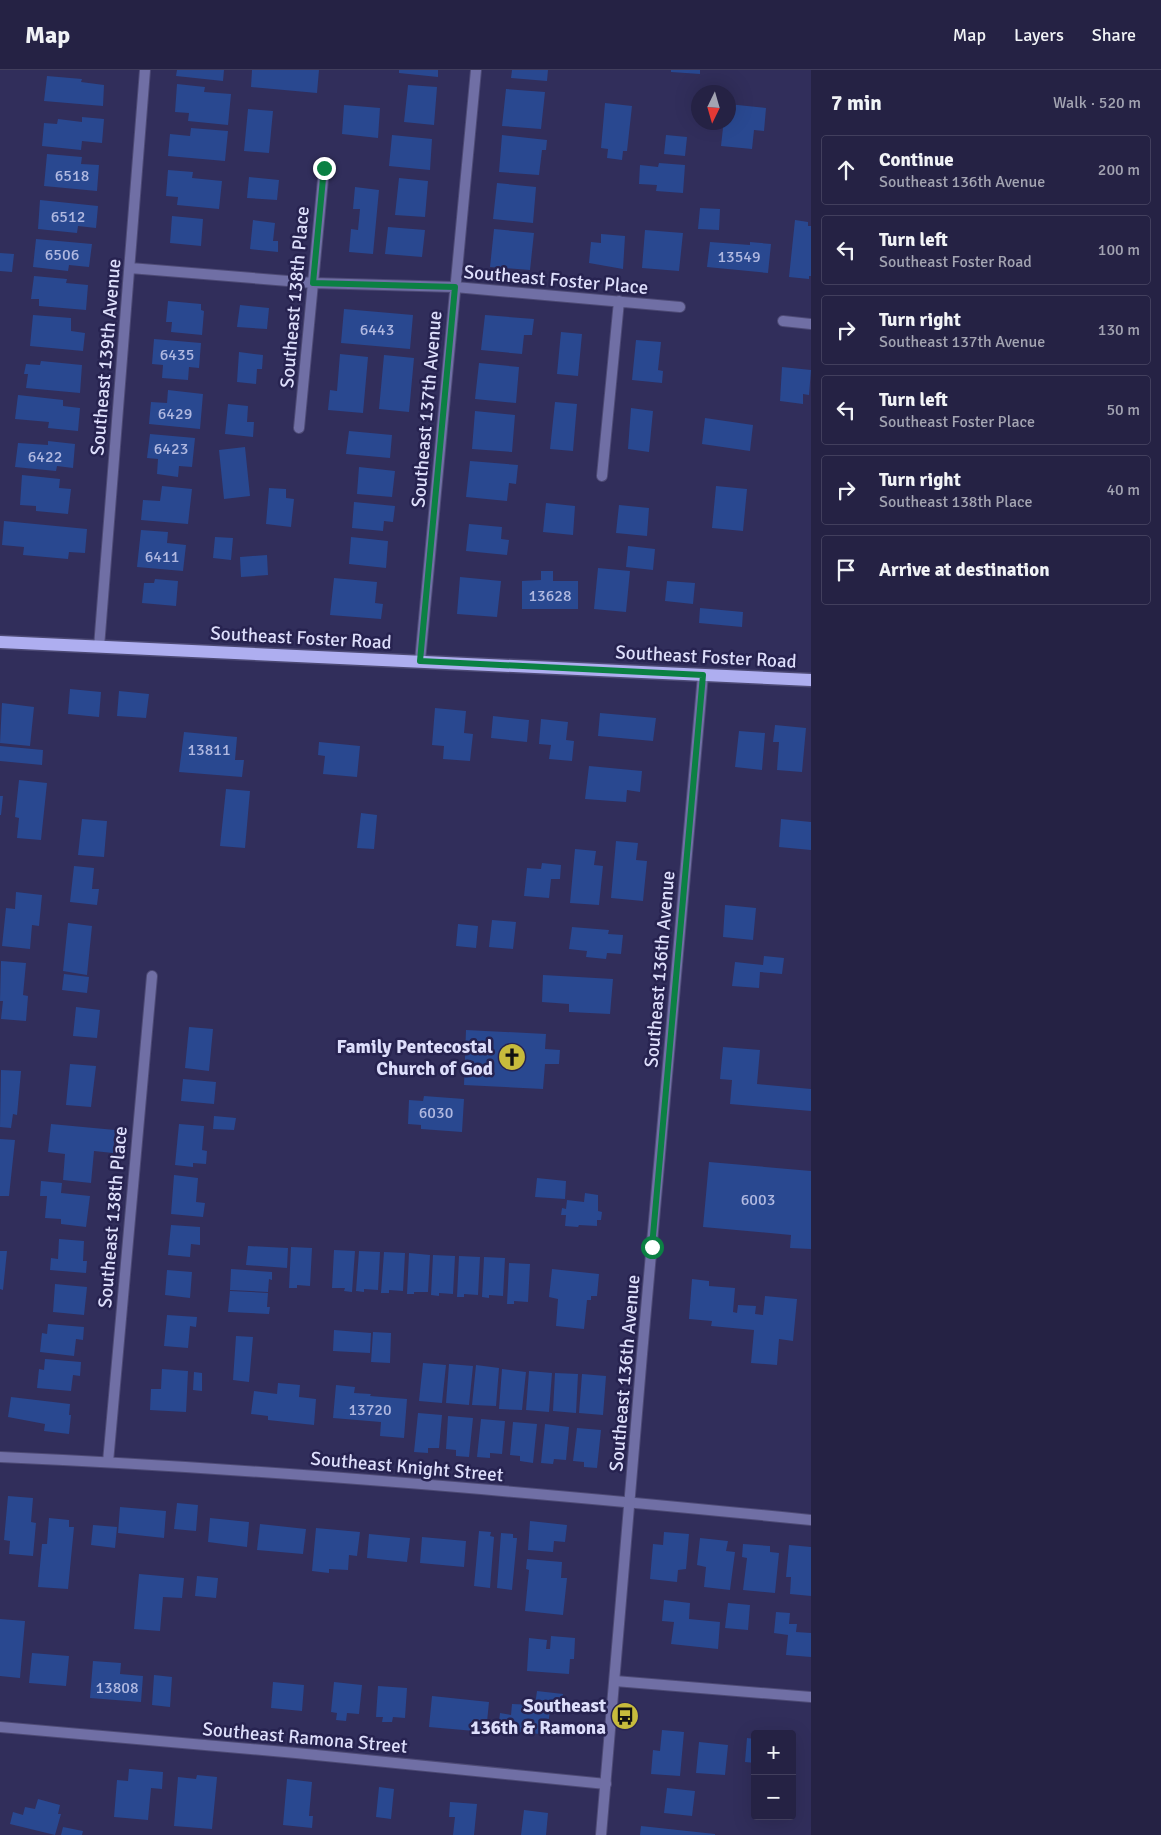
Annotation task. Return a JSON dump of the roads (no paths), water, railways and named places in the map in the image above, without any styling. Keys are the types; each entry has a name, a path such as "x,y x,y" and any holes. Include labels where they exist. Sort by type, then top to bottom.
{"main road":[{"name":"Southeast Foster Road","path":"0,642 811,680"}],"street":[{"name":"Southeast 139th Avenue","path":"99,647 145,70"},
{"name":"Southeast 137th Avenue","path":"420,661 476,70"},
{"name":"Southeast 138th Place","path":"299,428 324,168"},
{"name":"Southeast Foster Place","path":"130,268 313,283 455,287 680,307"},
{"path":"602,476 619,301"},
{"path":"782,321 811,324"},
{"name":"Southeast 136th Avenue","path":"601,1835 703,675"},
{"name":"Southeast 138th Place","path":"108,1462 152,976"},
{"name":"Southeast Knight Street","path":"0,1457 108,1462 391,1481 811,1520"},
{"path":"615,1681 811,1697"},
{"name":"Southeast Ramona Street","path":"0,1727 296,1753 606,1784"}],"place":[{"name":"Family Pentecostal Church of God","path":"512,1057"},
{"name":"Southeast 136th & Ramona","path":"625,1716"}]}
